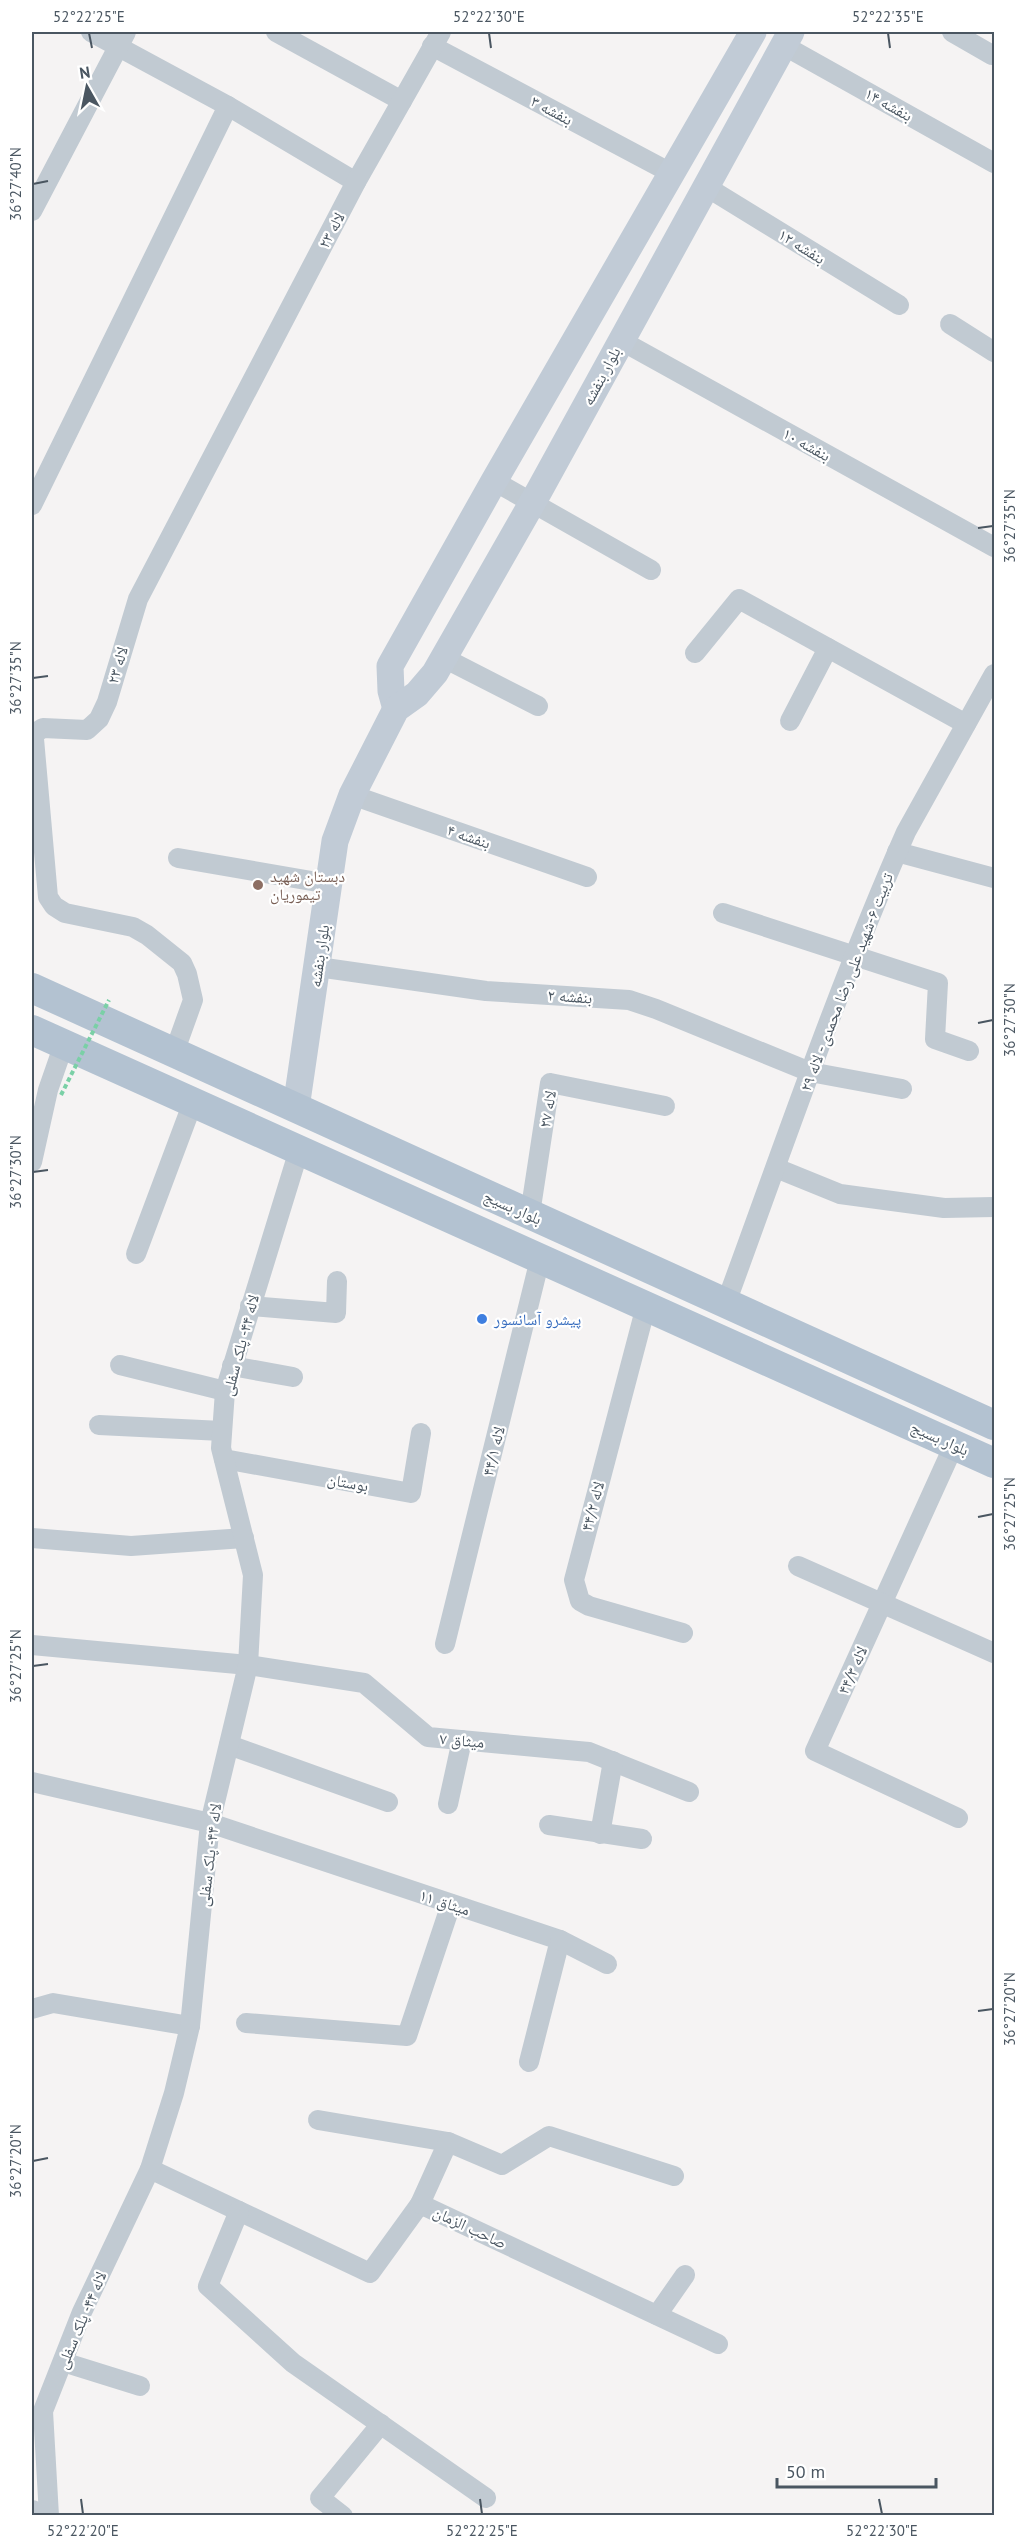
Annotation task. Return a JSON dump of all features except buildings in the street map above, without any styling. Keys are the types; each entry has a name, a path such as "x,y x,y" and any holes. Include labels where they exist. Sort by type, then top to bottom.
{"main road":[{"path":"396,709 390,691 390,666 753,32"},
{"name":"بلوار بنفشه","path":"296,1108 335,841 352,795 396,709 417,694 435,673 444,658 532,503 787,38"},
{"name":"بلوار بسیج","path":"32,988 994,1425"},
{"name":"بلوار بسیج","path":"32,1030 994,1463"}],"street":[{"path":"91,32 122,39 228,106 356,182 436,39"},
{"path":"276,32 402,100"},
{"path":"952,32 992,56"},
{"name":"بنفشه ۱۴","path":"787,38 994,163"},
{"path":"32,211 39,181 122,39"},
{"name":"بنفشه ۳","path":"436,39 671,173"},
{"path":"32,505 228,106"},
{"name":"لاله ۲۳","path":"174,1053 193,1000 182,963 147,935 133,927 64,913 54,906 48,897 35,732 43,728 87,730 99,719 107,702 138,599 356,182"},
{"name":"بنفشه ۱۲","path":"705,186 899,305"},
{"path":"950,324 994,352"},
{"name":"بنفشه ۱۰","path":"620,340 994,547"},
{"path":"494,481 651,570"},
{"path":"695,653 739,599 966,723"},
{"path":"790,721 828,648"},
{"path":"444,658 538,706"},
{"name":"تربیت ۶-شهید علی رضا محمدی - لاله ۲۹","path":"726,1303 853,956 897,852 994,674"},
{"name":"بنفشه ۴","path":"352,795 587,876"},
{"path":"897,852 994,878"},
{"path":"177,858 329,884"},
{"path":"723,913 938,983 935,1039 969,1051"},
{"name":"بنفشه ۲","path":"318,968 486,991 629,1000 810,1072 902,1089"},
{"path":"32,1162 48,1090 64,1044"},
{"name":"لاله ۲۷","path":"530,1214 550,1083 665,1106"},
{"path":"136,1254 193,1102"},
{"name":"لاله ۴۴- پلک سفلی","path":"49,2516 38,2426 82,2312 150,2169 174,2092 190,2026 210,1823 248,1665 253,1575 221,1448 225,1391 299,1150"},
{"path":"776,1168 840,1194 944,1208 994,1207"},
{"name":"لاله ۴۴/۱","path":"445,1644 540,1258"},
{"path":"250,1306 336,1313 337,1281"},
{"name":"لاله ۴۴/۲","path":"646,1306 574,1580 580,1601 589,1606 683,1633"},
{"path":"120,1365 225,1391"},
{"path":"232,1366 293,1377"},
{"path":"99,1425 222,1431"},
{"name":"بوستان","path":"224,1459 411,1493 421,1433"},
{"name":"لاله ۴۴/۳","path":"954,1444 815,1750 958,1818"},
{"path":"32,1538 131,1546 244,1538"},
{"path":"798,1566 994,1653"},
{"name":"میثاق ۷","path":"32,1646 248,1665 364,1683 428,1737 589,1752 689,1792"},
{"path":"448,1804 462,1740"},
{"path":"229,1745 388,1802"},
{"path":"600,1834 613,1761"},
{"name":"میثاق ۱۱","path":"32,1782 210,1823 560,1940 607,1964"},
{"path":"549,1825 642,1839"},
{"path":"246,2023 407,2036 451,1904"},
{"path":"529,2062 560,1940"},
{"path":"32,2009 53,2003 190,2026"},
{"path":"318,2120 448,2142 502,2165 549,2136 674,2176"},
{"path":"420,2204 448,2142"},
{"name":"صاحب الزمان","path":"150,2169 370,2272 420,2204 718,2344"},
{"path":"238,2211 208,2286 293,2363 486,2498"},
{"path":"657,2315 685,2275"},
{"path":"63,2362 140,2386"},
{"path":"343,2516 320,2498 381,2424"},
{"path":"32,2510 49,2516"}],"path":[{"path":"61,1095 109,1000"}],"place":[{"name":"دبستان شهید تیموریان","path":"258,885"},
{"name":"پیشرو آسانسور","path":"482,1319"}]}
